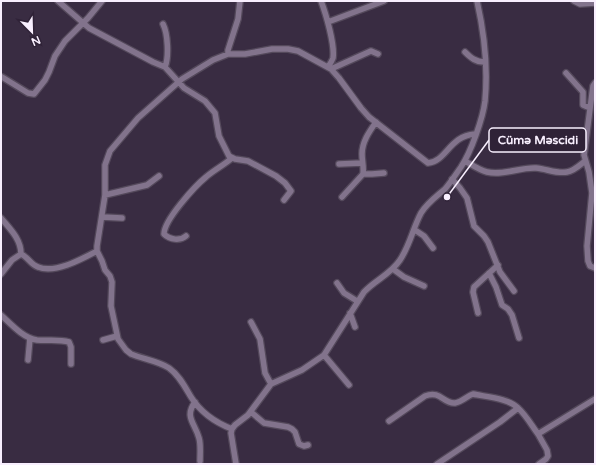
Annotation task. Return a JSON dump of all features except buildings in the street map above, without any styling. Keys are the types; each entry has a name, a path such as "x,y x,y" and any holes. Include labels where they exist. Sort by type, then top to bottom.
{"street":[{"path":"58,1 83,23 153,62 165,67 188,90 204,101 215,113 219,136 229,156 256,164 285,183 291,191 284,200"},
{"path":"2,77 28,93 34,94 47,76 59,48 102,1"},
{"path":"228,54 238,19 240,1"},
{"path":"321,1 328,22 333,52 330,68"},
{"path":"328,22 384,1"},
{"path":"236,464 231,433 232,429 251,412 271,384 302,370 324,355 357,301 369,287 393,269 400,260 408,247 421,213 452,179 465,161 485,103 482,30 477,1"},
{"path":"574,1 580,4 595,4"},
{"path":"163,24 166,33 167,58 165,67"},
{"path":"232,429 213,420 205,414 182,382 168,368 131,354 120,343 117,336 111,306 112,282 97,251 105,195 105,165 110,151 138,118 179,82 213,60 228,54 288,49 298,51 330,68 361,108 376,122 428,163 433,163 438,160 455,142 468,135 475,134"},
{"path":"330,68 371,51 378,54"},
{"path":"465,52 475,60 484,62"},
{"path":"566,73 583,92 583,105 590,108"},
{"path":"595,83 584,154 592,182 593,207 587,246 588,261 590,266 595,268"},
{"path":"342,197 363,174 361,153 368,133 376,122"},
{"path":"186,236 180,240 168,238 164,234 164,231 176,211 199,184 232,158"},
{"path":"465,161 481,170 496,173 530,168 540,168 560,173 568,172 574,170 585,161"},
{"path":"339,164 362,163"},
{"path":"363,174 384,173"},
{"path":"105,195 147,185 159,176"},
{"path":"452,179 464,194 474,226 488,242 504,279 514,291"},
{"path":"102,217 122,218"},
{"path":"1,218 18,240 21,254 39,268 56,268 97,251"},
{"path":"415,230 424,236 433,248"},
{"path":"1,274 12,260 21,254"},
{"path":"478,313 473,292 474,287 498,265"},
{"path":"393,269 404,277 424,286"},
{"path":"489,273 496,287 502,305 510,311 512,315 519,338"},
{"path":"337,283 344,293 357,301"},
{"path":"350,313 355,327"},
{"path":"1,315 24,335 30,338 36,340 64,340 69,342 71,347 72,364"},
{"path":"251,322 260,339 265,372 271,384"},
{"path":"103,340 117,336"},
{"path":"28,360 30,338"},
{"path":"324,355 349,385"},
{"path":"390,421 424,396 430,394 435,394 453,403 457,403 473,394 506,402 518,408 538,434 547,450 548,456 546,460 539,464"},
{"path":"538,434 595,400"},
{"path":"195,402 190,408 190,414 200,440 200,461"},
{"path":"437,464 500,422 518,408"},
{"path":"251,412 264,423 292,429 295,432 299,444 304,446 308,445"}],"place":[{"name":"Cümə Məscidi","path":"447,197"}]}
